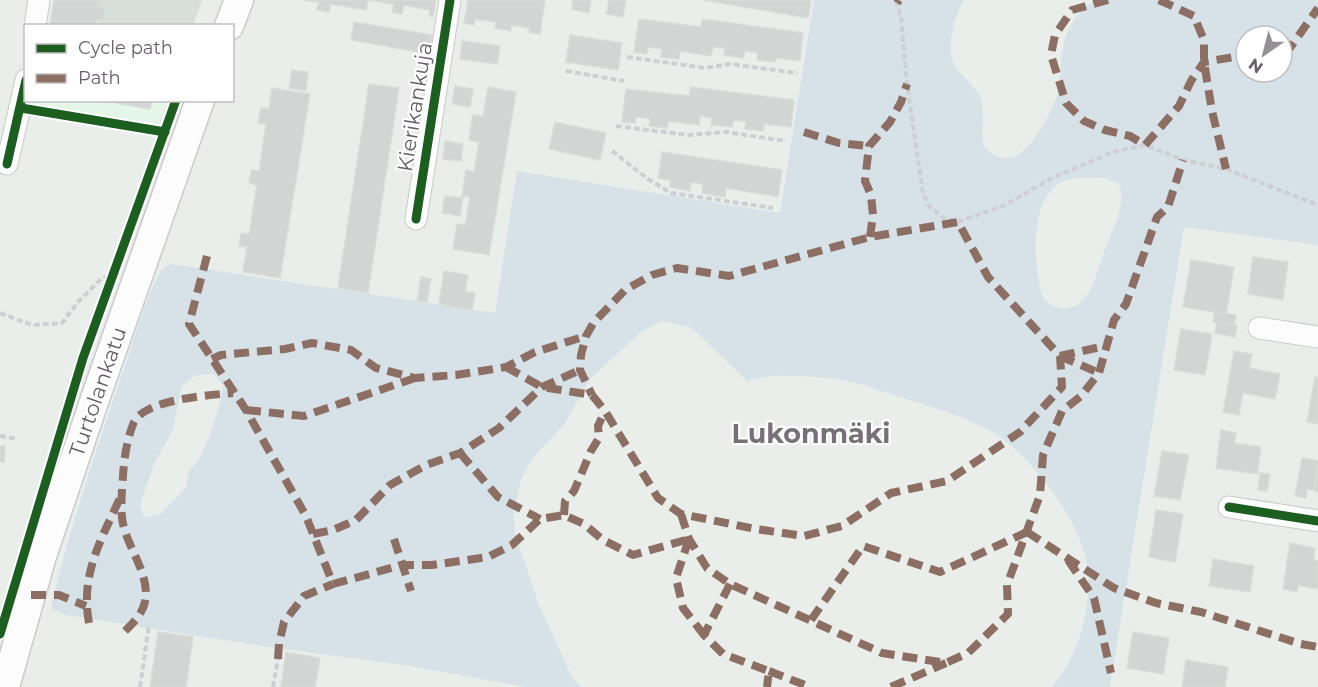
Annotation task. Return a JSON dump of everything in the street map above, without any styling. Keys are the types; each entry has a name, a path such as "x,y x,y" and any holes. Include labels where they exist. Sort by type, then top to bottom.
{"main road":[{"path":"230,24 239,0"},
{"name":"Turtolankatu","path":"4,682 42,556 200,102"}],"street":[{"path":"35,24 39,0"},
{"name":"Kierikankuja","path":"416,219 450,0"},
{"path":"7,164 24,89"},
{"path":"1258,328 1318,337"},
{"path":"1229,507 1318,521"}],"path":[{"path":"896,0 901,18 907,84 923,194 930,207 944,218 958,222 1005,205 1052,178 1113,152 1146,145 1183,160 1226,169 1318,205"},
{"path":"627,57 705,68 730,64 797,73"},
{"path":"566,71 624,81"},
{"path":"616,126 687,135 726,132 786,141"},
{"path":"612,151 648,179 671,193 772,208"},
{"path":"109,286 117,265"},
{"path":"0,313 32,325 62,323 78,302 102,278 113,276"},
{"path":"0,436 17,439"},
{"path":"140,687 148,626"},
{"path":"273,687 278,659"}],"shaded area":[{"path":"54,0 202,0 193,24 50,24"},
{"path":"814,0 964,0 952,31 951,56 959,72 981,99 983,145 994,155 1007,158 1023,151 1046,121 1058,91 1066,36 1077,16 1094,0 1318,0 1318,245 1184,227 1110,687 1052,687 1069,662 1081,633 1087,602 1088,572 1077,533 1066,512 1038,473 1005,441 989,430 958,416 850,382 789,376 767,376 747,381 692,328 663,321 642,331 590,379 565,423 532,459 521,480 514,510 515,532 538,603 572,677 581,687 525,687 404,665 275,648 66,615 53,610 51,606 58,577 93,461 147,300 162,270 171,264 495,313 517,171 780,213","holes":["1076,178 1105,178 1119,184 1120,210 1094,281 1085,298 1078,304 1071,308 1055,307 1042,296 1037,268 1036,235 1043,204 1050,192 1060,183","214,374 223,385 220,402 206,445 188,474 187,486 161,514 144,518 140,505 154,464 173,429 182,386 196,375"]},
{"path":"29,102 167,102 158,124"}],"building":[{"path":"54,0 98,0 97,6 105,7 103,20 96,19 95,24 50,24"},
{"path":"303,0 368,0 366,10 330,4 329,12 317,10 319,2"},
{"path":"369,0 436,0 433,17 429,16 430,10 404,5 402,14 392,12 394,4"},
{"path":"468,0 545,0 540,34 529,32 530,28 512,25 511,31 495,28 496,22 475,19 474,25 464,23"},
{"path":"573,0 591,0 589,13 572,9"},
{"path":"609,0 626,0 623,17 606,14"},
{"path":"703,0 807,0 811,1 808,18"},
{"path":"639,19 701,27 702,19 803,33 800,61 776,58 775,62 757,60 758,53 745,51 744,58 724,55 725,48 713,47 711,56 680,51 679,59 661,57 662,49 648,47 647,54 634,52"},
{"path":"354,22 432,35 429,54 351,40"},
{"path":"570,35 622,43 618,70 566,62"},
{"path":"462,41 500,46 497,64 460,59"},
{"path":"292,70 308,72 306,91 289,88"},
{"path":"369,84 399,88 368,293 338,288"},
{"path":"455,86 473,89 470,107 452,104"},
{"path":"488,87 516,92 489,255 453,249 457,224 465,225 470,197 462,196 466,170 474,172 479,142 469,140 473,115 483,117"},
{"path":"691,87 794,100 791,127 764,124 763,131 745,129 746,122 733,120 732,127 711,125 712,118 700,116 699,125 668,121 667,128 649,126 650,119 636,117 635,123 622,122 626,89 689,96"},
{"path":"272,88 310,94 280,278 243,272 247,247 239,246 241,233 249,234 257,185 249,183 251,170 259,171 266,124 258,123 261,108 269,109"},
{"path":"110,102 152,102 150,109"},
{"path":"555,122 606,133 600,160 549,149"},
{"path":"445,141 463,144 461,161 443,159"},
{"path":"662,152 782,170 778,197 726,188 725,197 702,193 703,184 691,182 690,191 670,187 671,180 658,178"},
{"path":"445,196 463,198 460,216 442,213"},
{"path":"1253,257 1288,262 1283,300 1248,294"},
{"path":"1191,260 1234,267 1226,314 1183,307"},
{"path":"444,271 468,275 465,292 475,293 472,310 439,304"},
{"path":"421,277 431,279 427,302 417,301"},
{"path":"1215,312 1236,315 1234,326 1213,322"},
{"path":"1217,322 1237,326 1235,337 1215,333"},
{"path":"1181,329 1212,334 1205,375 1174,370"},
{"path":"1234,351 1252,354 1249,368 1280,374 1275,399 1243,393 1239,415 1223,412"},
{"path":"1315,377 1318,377 1318,424 1307,422"},
{"path":"1221,430 1236,433 1234,443 1261,447 1257,474 1216,468"},
{"path":"0,446 5,446 4,462 0,462"},
{"path":"1162,451 1189,455 1180,500 1154,496"},
{"path":"1302,458 1318,461 1314,490 1307,489 1306,498 1295,496"},
{"path":"1318,466 1318,493 1314,490"},
{"path":"1260,473 1270,474 1267,491 1258,490"},
{"path":"1156,510 1183,514 1175,562 1149,557"},
{"path":"1290,543 1315,548 1313,560 1318,561 1318,589 1298,585 1297,592 1283,589"},
{"path":"1213,559 1254,566 1250,592 1209,586"},
{"path":"158,632 193,637 186,687 150,687"},
{"path":"1133,632 1169,638 1163,674 1127,668"},
{"path":"286,652 320,658 315,687 281,687"},
{"path":"1186,660 1228,667 1225,687 1182,687"}],"marked path":[{"path":"1108,0 1072,10 1055,35 1051,55 1066,103 1084,121 1105,130 1130,136 1145,145 1179,106 1191,81 1204,62 1234,57"},
{"path":"1159,0 1194,16 1204,40 1204,62 1212,111 1226,169"},
{"path":"1294,42 1318,8"},
{"path":"870,237 873,215 871,195 865,181 869,146 890,122 901,102 907,84"},
{"path":"804,132 839,143 869,146"},
{"path":"681,514 689,539 707,568 730,584 882,653 946,663 968,653 1008,614 1007,585 1040,495 1043,455 1062,411 1081,396 1099,373 1114,320 1126,304 1157,217 1168,207 1183,160"},
{"path":"506,367 542,387 592,395 605,411 658,498 681,514 804,536 842,526 891,493 947,481 1020,432 1062,387 1060,356 988,277 958,222 870,237 729,276 677,268 652,275 625,290 594,322 586,336 580,370 592,395"},
{"path":"207,256 189,324 246,410 306,516 333,584 402,565 432,565 488,557 512,545 540,519 564,515 584,524 603,540 633,555 689,539"},
{"path":"212,359 221,355 285,349 312,343 351,350 376,368 415,378 456,375 506,367 535,352 586,336"},
{"path":"1060,356 1105,346"},
{"path":"1060,356 1099,373"},
{"path":"313,534 333,530 356,520 390,485 426,465 460,453 499,428 542,387 580,370"},
{"path":"246,410 304,416 415,378"},
{"path":"125,631 140,614 145,604 146,593 142,572 125,531 121,511 125,456 134,422 141,414 165,403 233,393"},
{"path":"564,515 565,501 574,491 599,438 598,426 605,411"},
{"path":"460,453 498,497 540,519"},
{"path":"89,623 87,589 90,573 99,543 120,498"},
{"path":"1027,532 1114,588 1156,603 1201,612 1301,644 1318,647"},
{"path":"811,620 863,546 940,572 1027,532"},
{"path":"394,539 411,591"},
{"path":"689,539 676,578 683,608 704,635"},
{"path":"1068,560 1094,598 1111,673"},
{"path":"278,659 284,622 304,596 333,584"},
{"path":"730,584 704,635 723,654 769,671 767,687"},
{"path":"31,595 59,595 86,606"},
{"path":"891,687 946,663"},
{"path":"769,671 810,687"}],"cycle path":[{"path":"416,219 450,0"},
{"path":"7,164 24,89"},
{"path":"0,634 83,358 175,102"},
{"path":"21,108 165,132"},
{"path":"1229,507 1318,521"}],"district":[{"name":"Lukonmäki","path":"811,434"}]}
